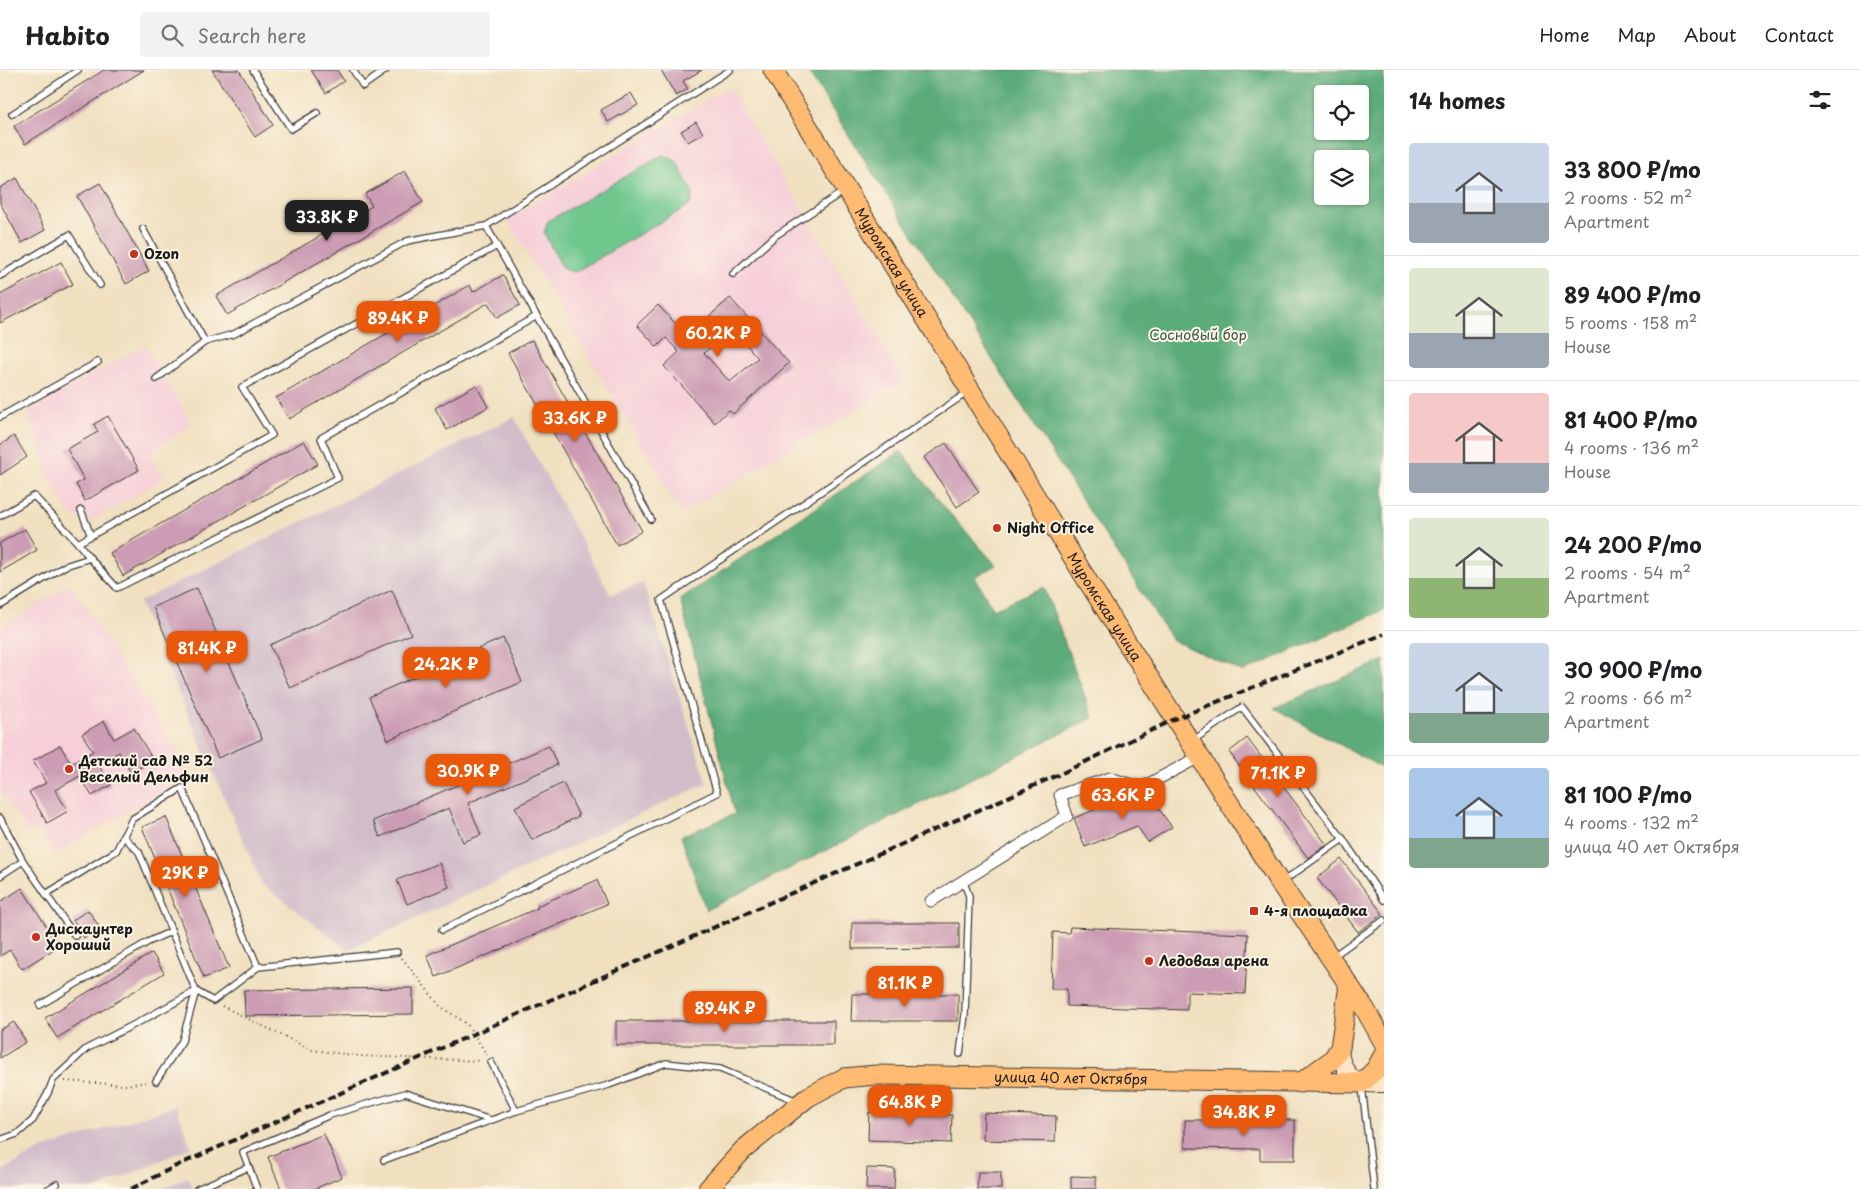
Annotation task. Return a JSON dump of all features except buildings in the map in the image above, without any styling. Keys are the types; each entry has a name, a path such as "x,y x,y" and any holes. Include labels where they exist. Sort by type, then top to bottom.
{"main road":[{"name":"Муромская улица","path":"773,70 1087,580 1280,883 1350,985 1383,1039"},
{"path":"1350,985 1340,1048 1340,1058 1345,1069 1362,1083 1376,1069 1384,1054"},
{"path":"1300,1083 1332,1060 1340,1048"},
{"name":"улица 40 лет Октября","path":"708,1189 743,1150 808,1096 844,1078 876,1075 1384,1084"}],"street":[{"path":"931,900 1067,816 1060,795 1110,778 1141,788 1195,750"}],"lane":[{"path":"12,114 78,70"},
{"path":"253,70 291,128 317,113"},
{"path":"353,70 363,86 386,70"},
{"path":"156,379 205,342 234,334 407,241 486,226 730,70"},
{"path":"733,274 775,236 846,190"},
{"path":"486,226 651,519"},
{"path":"143,229 205,342"},
{"path":"0,276 69,235 100,285"},
{"path":"78,543 272,435 242,387 497,246"},
{"path":"0,516 34,496 117,588 338,478 322,438 537,316"},
{"path":"0,417 98,362"},
{"path":"442,930 717,793 661,600 970,391"},
{"path":"81,510 92,536"},
{"path":"0,606 65,566 90,558"},
{"path":"1195,750 1242,708 1342,839 1384,900"},
{"path":"46,894 116,851 132,819 182,788 258,967"},
{"path":"0,818 23,861 75,936"},
{"path":"123,836 140,852 196,991 182,1041 156,1081"},
{"path":"1280,883 1342,839"},
{"path":"0,876 23,861"},
{"path":"960,1054 965,1015 969,896 964,880"},
{"path":"1330,958 1384,920"},
{"path":"40,1005 148,942 172,931"},
{"path":"196,991 213,1001 258,967 397,952"},
{"path":"0,1140 17,1134 33,1120 53,1080 86,1048 196,991"},
{"path":"491,1062 516,1111"},
{"path":"384,1160 516,1111 609,1085 666,1062 720,1069 801,1102"},
{"path":"1362,1083 1374,1189"},
{"path":"257,1189 244,1152 330,1115 405,1093 491,1120"},
{"path":"198,1189 249,1167"},
{"path":"48,1189 57,1184"}],"path":[{"path":"397,952 440,1006 467,1024 491,1062"},
{"path":"213,1001 312,1050 360,1056 491,1062"},
{"path":"53,1080 126,1085 156,1081"}],"shaded area":[{"path":"729,87 904,381 682,513 507,219"},
{"path":"145,345 192,425 149,454 164,478 91,521 73,517 51,482 28,410"},
{"path":"514,417 611,595 643,583 707,783 348,950 262,884 139,602"},
{"path":"70,584 192,774 53,855 41,832 27,831 0,791 0,629"},
{"path":"176,1106 191,1147 96,1189 0,1189 0,1172 41,1149"},
{"path":"188,1177 193,1189 162,1189"}],"green space":[{"name":"Сосновый бор","path":"807,70 1384,70 1384,610 1243,672 1172,640"},
{"path":"663,155 676,161 693,193 690,205 575,272 563,269 544,233 548,221"},
{"path":"901,451 945,508 996,565 975,577 993,609 1044,587 1093,718 706,910 681,836 735,814 680,599"},
{"path":"1384,660 1384,769 1274,708"}],"railway":[{"path":"131,1189 176,1166 1060,774 1175,719 1384,634"}],"place":[{"name":"Ozon","path":"134,254"},
{"name":"Night Office","path":"997,528"},
{"name":"Детский сад № 52 Веселый Дельфин","path":"69,769"},
{"name":"4-я площадка","path":"1254,911"},
{"name":"Дискаунтер Хороший","path":"36,937"},
{"name":"Ледовая арена","path":"1149,961"}]}
